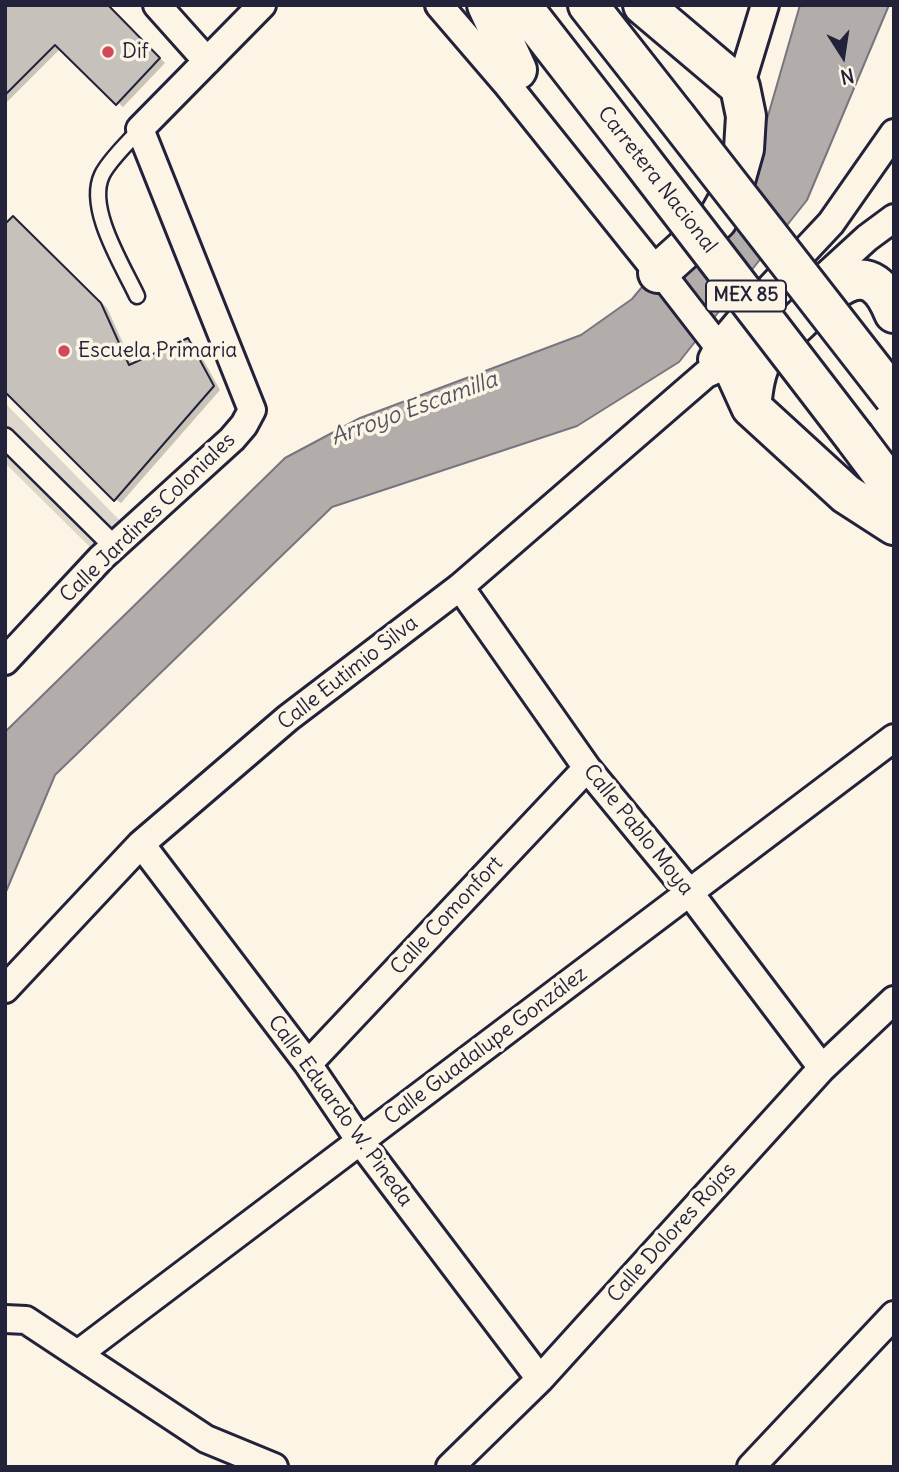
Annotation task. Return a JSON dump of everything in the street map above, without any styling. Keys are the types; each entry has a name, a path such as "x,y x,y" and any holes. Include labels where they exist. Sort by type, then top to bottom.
{"highway":[{"name":"MEX 85","path":"487,5 517,70"},
{"name":"Carretera Nacional","path":"521,5 894,489"},
{"name":"MEX 85","path":"588,5 894,397"},
{"path":"643,5 740,86 746,116 744,149 731,195 717,220 665,277"},
{"name":"MEX 85","path":"751,407 756,373 765,353 827,295 847,283 862,279 874,282 883,289 894,313"},
{"name":"MEX 85","path":"717,355 751,407 846,494 894,525"}],"street":[{"path":"139,129 262,5"},
{"name":"MEX 85","path":"439,5 665,277"},
{"path":"463,5 517,70"},
{"path":"740,86 765,5"},
{"path":"164,7 207,61"},
{"name":"MEX 85","path":"517,70 665,277 717,355"},
{"name":"Calle Jardines Coloniales","path":"5,661 114,546 232,439 252,410 139,129"},
{"name":"Calle Eutimio Silva","path":"717,355 831,223 894,133"},
{"name":"Calle Eutimio Silva","path":"5,989 141,844 288,718 460,587 717,355 894,218"},
{"path":"5,438 114,546"},
{"name":"Calle Pablo Moya","path":"460,587 587,768 689,892 822,1068"},
{"name":"Calle Guadalupe González","path":"78,1354 894,738"},
{"name":"Calle Comonfort","path":"308,1064 587,768"},
{"name":"Calle Eduardo W. Pineda","path":"141,844 308,1064 360,1141 540,1379"},
{"name":"Calle Dolores Rojas","path":"450,1467 540,1379 822,1068 894,1000"},
{"path":"751,1467 894,1315"},
{"path":"5,1319 26,1320 206,1439 274,1467"},
{"path":"206,1439 219,1467"}],"lane":[{"path":"137,296 99,215 98,195 101,176 139,129"}],"shaded area":[{"path":"5,403 130,531 101,558 5,463"}],"water":[{"name":"Arroyo Escamilla","path":"800,5 889,5 807,200 679,362 577,426 332,507 55,775 5,894 6,731 285,458 360,418 581,335 632,299 759,147"}],"building":[{"name":"Dif","path":"5,5 108,5 160,58 116,105 55,45 5,95"},
{"name":"Escuela Primaria","path":"13,216 101,303 129,365 188,338 214,386 114,501 5,392 5,224"}],"place":[{"name":"Dif","path":"108,52"},
{"name":"Escuela Primaria","path":"64,351"}]}
